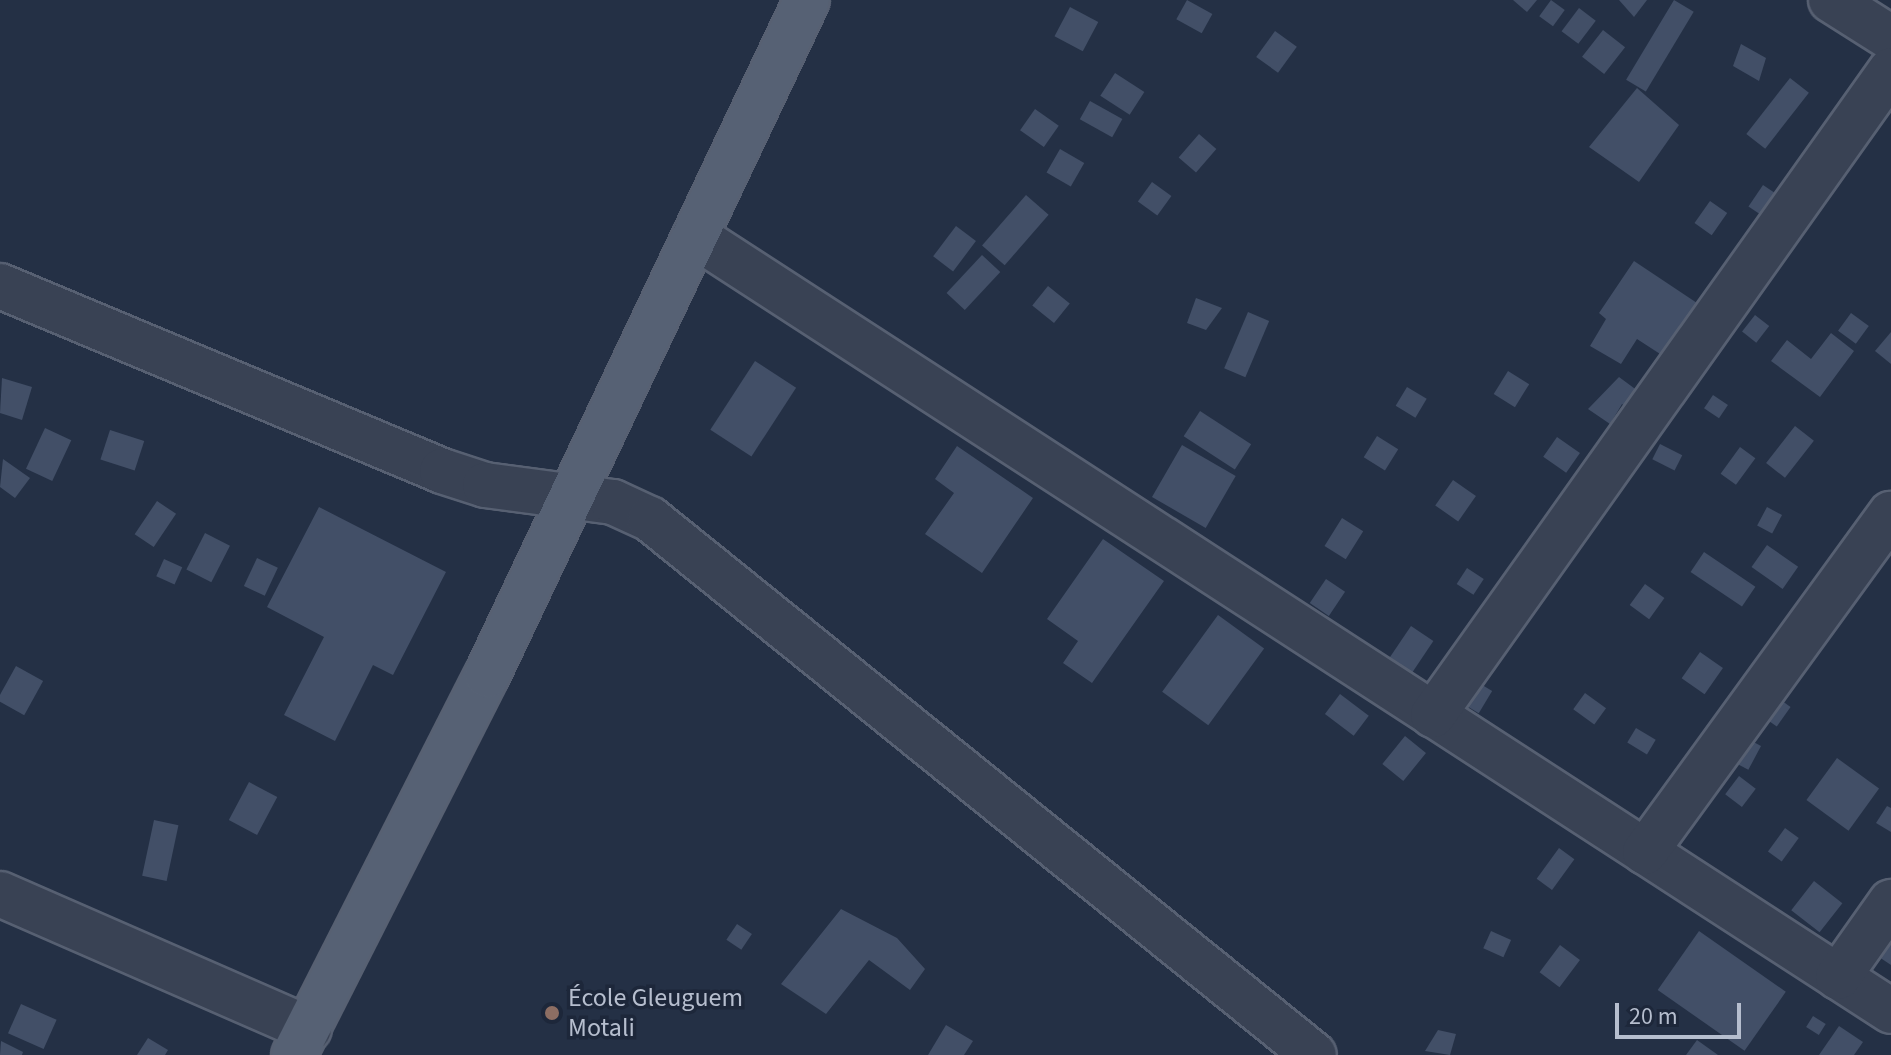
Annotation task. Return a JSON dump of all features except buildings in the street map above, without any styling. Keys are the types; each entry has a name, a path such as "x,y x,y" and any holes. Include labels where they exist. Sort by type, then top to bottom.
{"main road":[{"path":"301,1042 573,494 807,0"}],"street":[{"path":"1831,0 1891,38"},
{"path":"1433,715 1891,70"},
{"path":"695,236 1891,1011"},
{"path":"0,286 442,471 485,485 573,494 650,519 691,546 1314,1055"},
{"path":"1645,852 1891,514"},
{"path":"0,894 301,1042"},
{"path":"1838,977 1891,902"}],"place":[{"name":"École Gleuguem Motali","path":"552,1013"}]}
